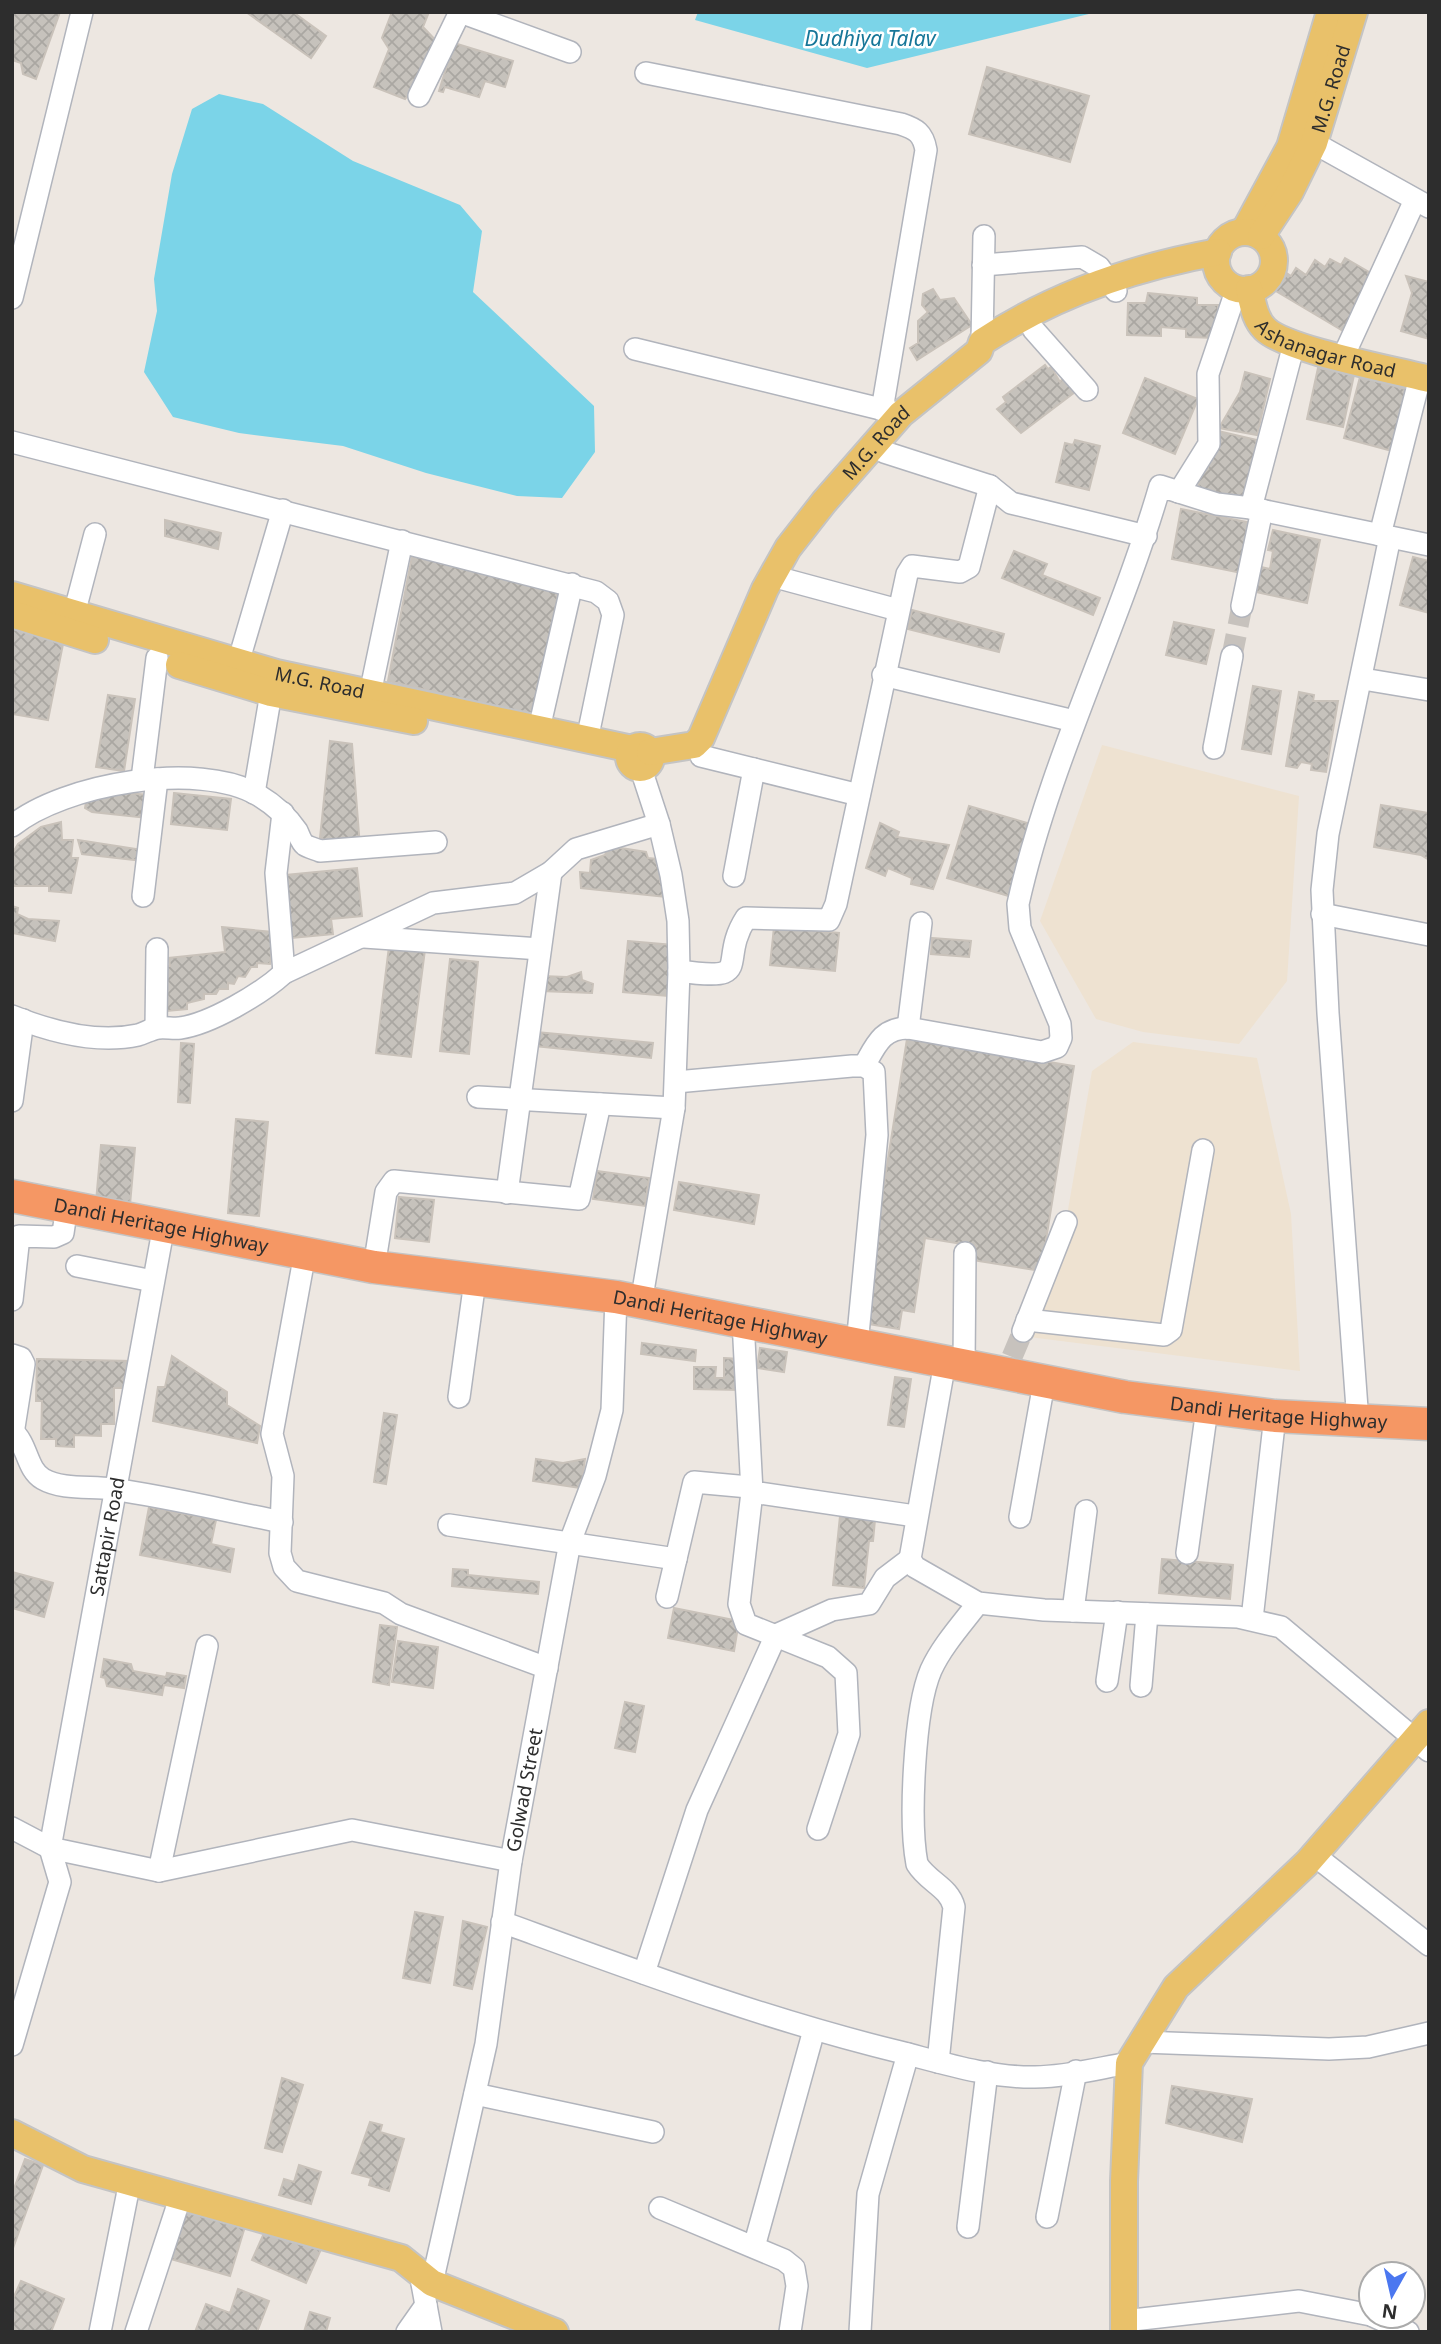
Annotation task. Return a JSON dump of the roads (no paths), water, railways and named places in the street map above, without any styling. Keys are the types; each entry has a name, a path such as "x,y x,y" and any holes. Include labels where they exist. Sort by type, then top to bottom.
{"highway":[{"name":"Dandi Heritage Highway","path":"12,1196 374,1267 628,1300 954,1363 1008,1366 1044,1383 1207,1409 1359,1422 1429,1424"}],"main road":[{"path":"1252,234 1290,147 1330,12"},
{"name":"M.G. Road","path":"1252,234 1290,192 1314,143 1354,12"},
{"path":"1252,234 1268,243 1274,262 1267,280 1243,288 1223,279 1217,257 1227,238 1252,234"},
{"name":"M.G. Road","path":"12,614 271,692 641,760 689,761 701,756 716,740 719,718 779,578 788,548 899,414 979,351 982,342 1003,328 1113,285 1217,257"},
{"name":"M.G. Road","path":"779,578 884,452 899,414 941,392 985,356 1113,285"},
{"name":"Ashanagar Road","path":"1243,288 1264,328 1294,344 1424,378"},
{"name":"M.G. Road","path":"12,594 238,663 587,740 641,760 694,745 719,718"},
{"path":"1124,2326 1124,2181 1136,2052 1176,1987 1314,1855 1424,1738"},
{"path":"12,2133 83,2169 401,2258 426,2287 555,2332"}],"street":[{"path":"12,298 16,266 82,12"},
{"path":"419,96 460,12 570,52"},
{"path":"635,349 899,414 926,149 924,137 901,124 646,73"},
{"path":"1314,143 1422,204 1343,357"},
{"path":"982,342 984,236"},
{"path":"983,265 1082,257 1099,267 1113,285"},
{"path":"1179,492 1209,444 1208,374 1243,288"},
{"path":"1033,329 1087,390"},
{"path":"1242,606 1256,509 1294,344"},
{"path":"1359,1422 1322,914 1328,834 1363,679 1385,536 1424,378"},
{"path":"12,442 596,592 608,601 613,615 587,740"},
{"path":"884,452 990,486 1011,503 1146,536"},
{"path":"679,971 716,976 725,973 732,966 740,928 746,918 829,920 836,905 883,675 907,574 912,566 960,572 969,567 990,486"},
{"path":"864,1066 883,1033 893,1028 908,1028 1042,1052 1057,1047 1061,1038 1060,1024 1020,928 1018,904 1074,721 1146,536 1160,486 1217,504 1256,509 1429,545"},
{"path":"238,663 283,510"},
{"path":"74,614 95,534"},
{"path":"370,694 402,541"},
{"path":"779,578 898,610"},
{"path":"539,729 572,584"},
{"path":"1214,748 1232,656"},
{"path":"142,896 157,658"},
{"path":"883,675 1074,721"},
{"path":"1363,679 1429,691"},
{"path":"254,793 271,692"},
{"path":"701,756 859,795"},
{"name":"Golwad Street","path":"426,2287 486,2044 510,1861 570,1542 594,1476 612,1410 628,1300 674,1108 678,920 659,824 641,760"},
{"path":"734,876 754,769"},
{"path":"12,826 30,811 83,792 149,779 188,779 254,793 283,813 304,844 320,850 436,842"},
{"path":"283,813 276,873 284,973"},
{"path":"12,1101 18,1018 43,1029 88,1035 137,1035 156,1028 181,1028 215,1015 273,983 284,973 433,903 515,893 551,872 576,849 659,824"},
{"path":"507,1192 551,872"},
{"path":"1322,914 1429,935"},
{"path":"908,1028 921,923"},
{"path":"359,936 540,949"},
{"path":"156,1028 157,949"},
{"path":"676,1082 864,1066 874,1072 877,1135 857,1345"},
{"path":"478,1097 674,1108"},
{"path":"374,1267 386,1192 394,1181 579,1199 600,1104"},
{"path":"1066,1222 1025,1326 1164,1335 1171,1330 1203,1150"},
{"path":"12,1300 19,1236 54,1237 62,1233 68,1206"},
{"name":"Sattapir Road","path":"50,1848 164,1225"},
{"path":"305,1253 272,1434 283,1476 280,1553 284,1567 297,1581 384,1603 401,1614 547,1668"},
{"path":"644,1973 697,1811 776,1634 832,1610 869,1604 885,1578 909,1559 915,1516 954,1363 965,1253"},
{"path":"77,1266 153,1282"},
{"path":"460,1397 475,1281"},
{"path":"743,1321 750,1489 739,1604 741,1615 746,1624 828,1657 846,1673 849,1734 818,1829"},
{"path":"12,1355 21,1358 24,1364 13,1434 25,1446 32,1468 41,1478 53,1483 114,1489 282,1522"},
{"path":"1020,1517 1044,1383"},
{"path":"1187,1553 1207,1409"},
{"path":"1252,1619 1275,1416"},
{"path":"667,1597 694,1482 915,1516"},
{"path":"1073,1611 1086,1511"},
{"path":"449,1525 676,1559"},
{"path":"909,1559 915,1567 978,1603 1073,1611 1252,1619 1281,1627 1424,1738"},
{"path":"938,2062 954,1908 950,1895 923,1874 917,1864 916,1748 922,1696 932,1668 978,1603"},
{"path":"1107,1681 1117,1612"},
{"path":"1141,1686 1147,1614"},
{"path":"159,1871 207,1646"},
{"path":"12,1828 50,1848 159,1871 352,1830 510,1861"},
{"path":"12,2045 60,1882 50,1848"},
{"path":"1314,1855 1429,1945"},
{"path":"502,1922 814,2030 987,2073 1037,2078 1076,2071 1136,2052 1368,2047 1429,2033"},
{"path":"754,2247 814,2030"},
{"path":"860,2332 868,2194 908,2054"},
{"path":"1047,2217 1076,2071"},
{"path":"968,2228 987,2073"},
{"path":"475,2094 653,2132"},
{"path":"100,2332 130,2181"},
{"path":"136,2332 181,2195"},
{"path":"660,2208 754,2247 794,2268 797,2286 790,2332"},
{"path":"407,2332 426,2287"},
{"path":"426,2287 431,2332"},
{"path":"1124,2326 1299,2301 1357,2313"}],"water":[{"name":"Dudhiya Talav","path":"698,12 1097,12 867,68 695,20"},
{"path":"219,94 263,104 353,161 460,205 482,231 473,292 594,406 595,452 562,498 517,496 426,473 343,446 239,433 173,417 144,372 157,311 154,279 172,174 192,109"}],"tunnel":[{"path":"1232,656 1242,606"},
{"path":"1012,1357 1023,1331"}]}
